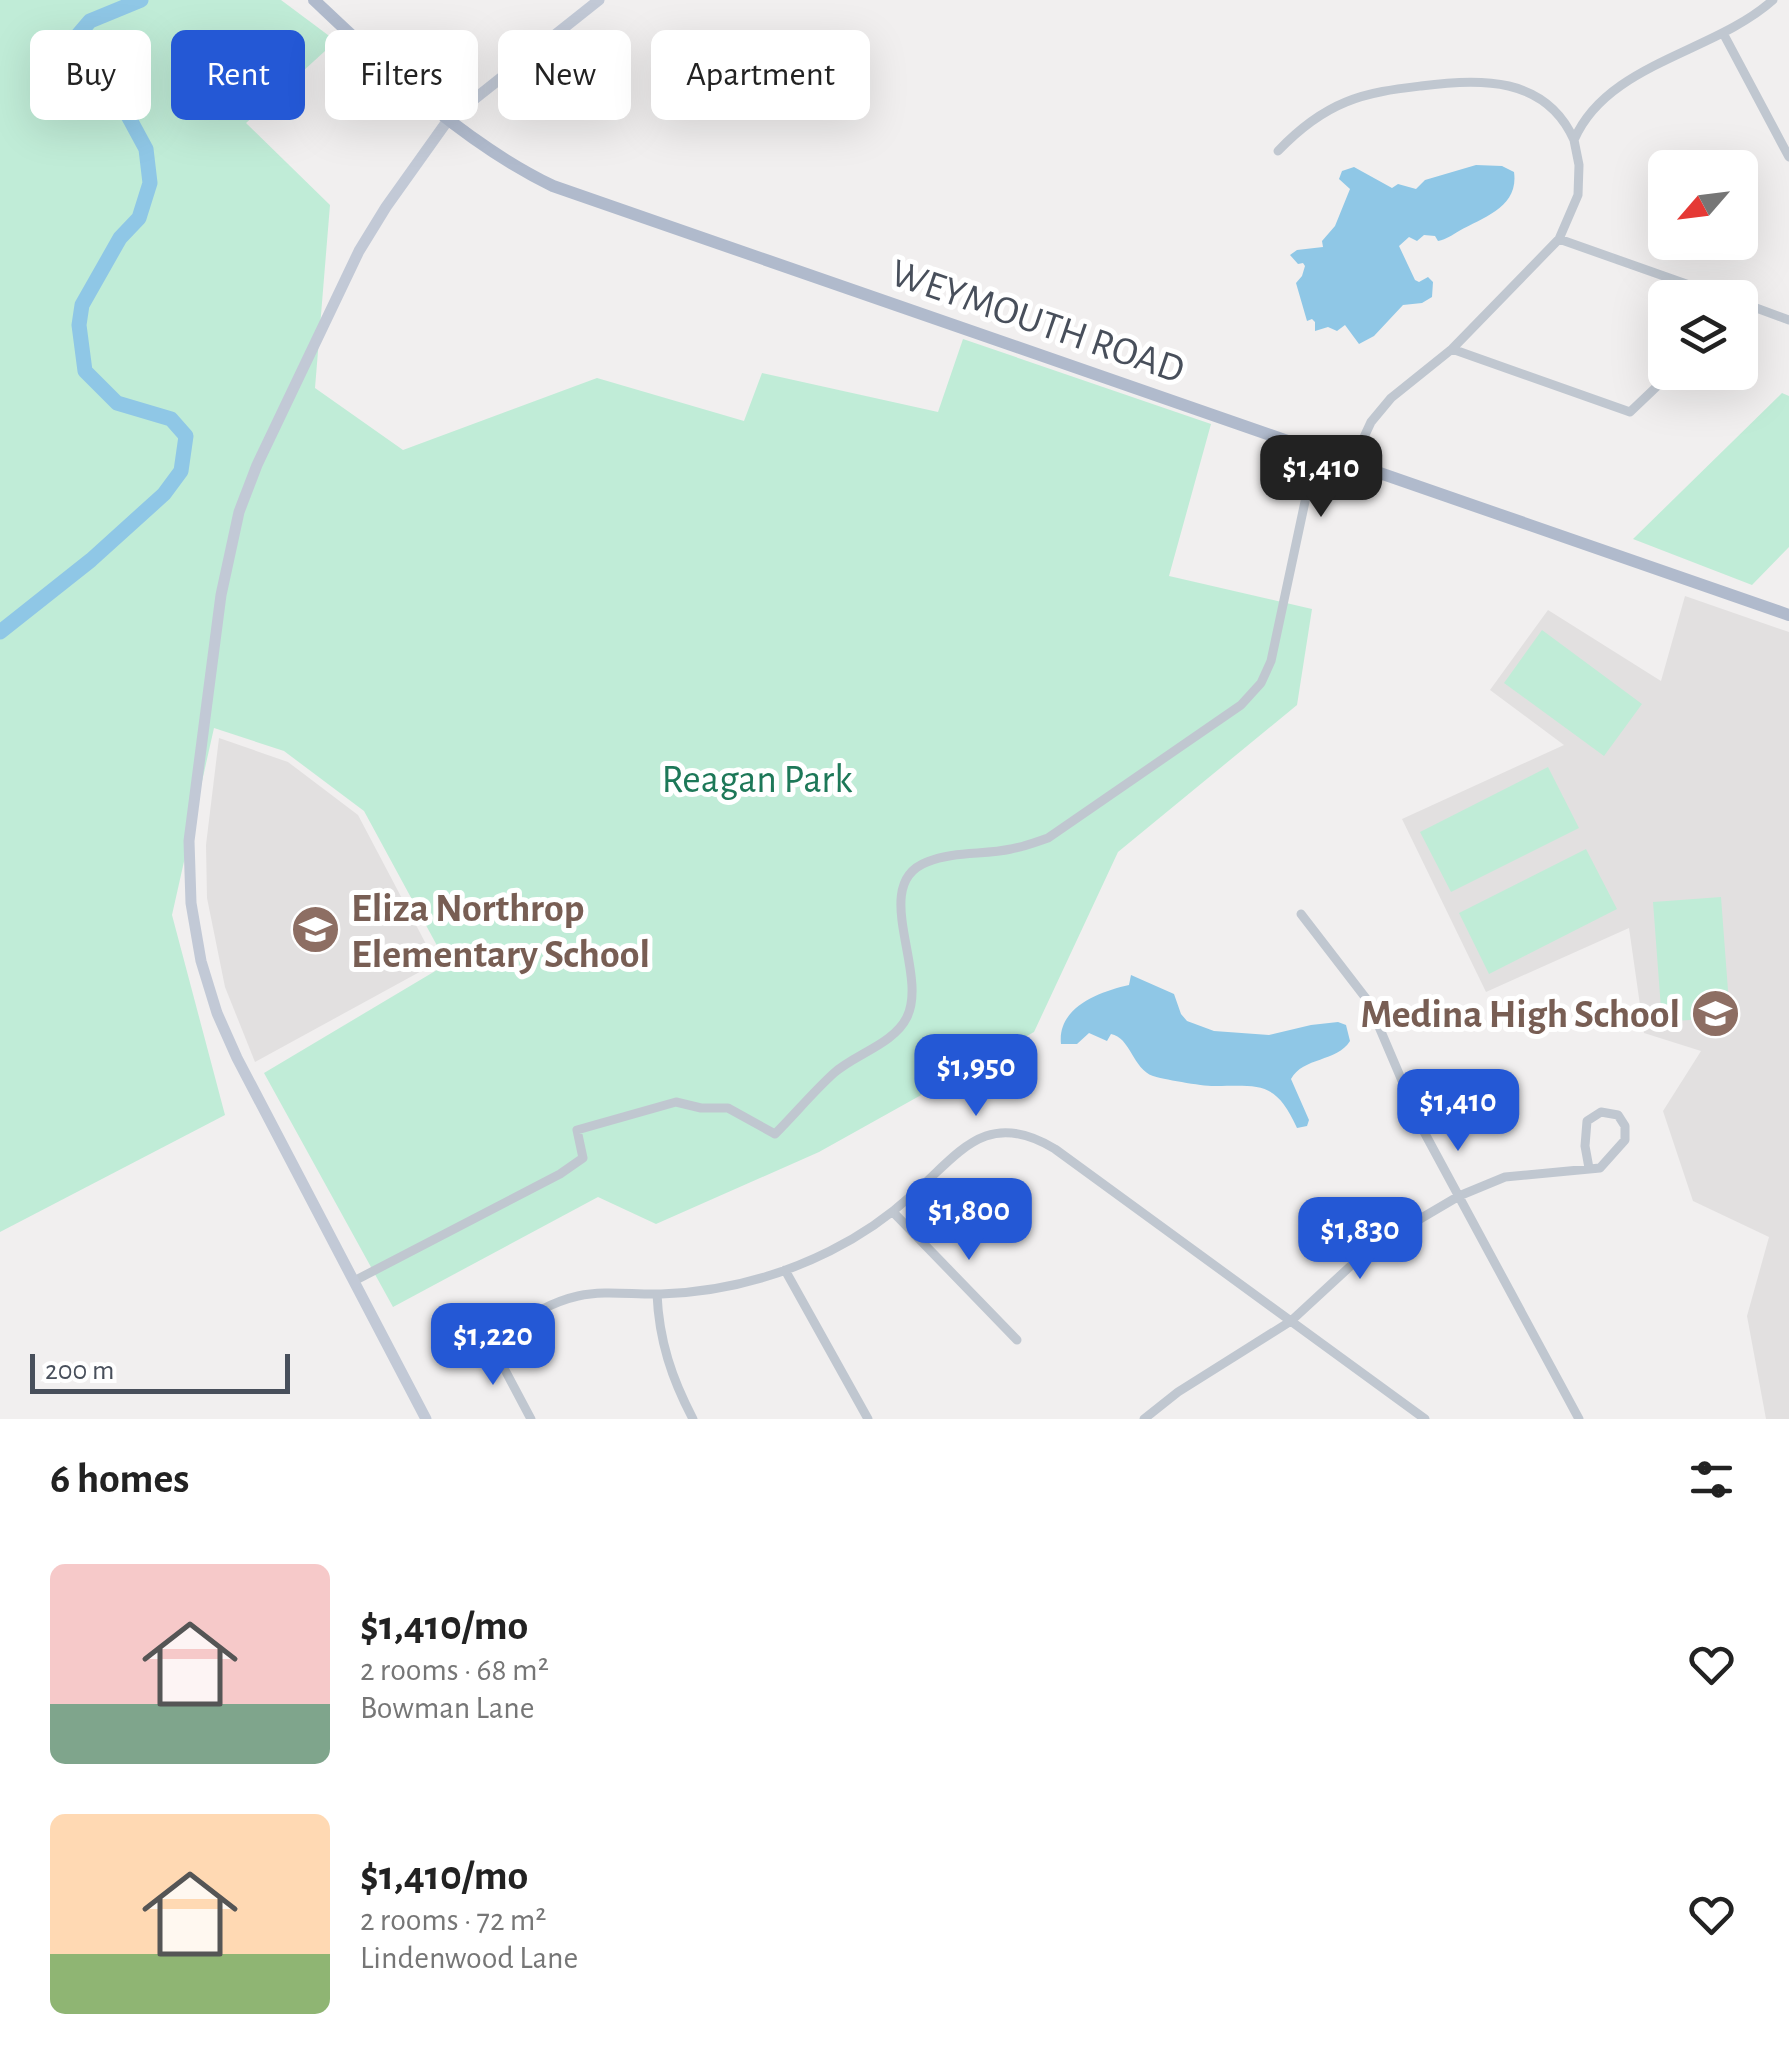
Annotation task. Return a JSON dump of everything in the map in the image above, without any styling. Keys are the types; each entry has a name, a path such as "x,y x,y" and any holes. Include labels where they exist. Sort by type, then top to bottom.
{"main road":[{"name":"WEYMOUTH ROAD","path":"314,0 348,30"},
{"name":"WEYMOUTH ROAD","path":"448,120 498,156 573,194 1789,615"}],"street":[{"path":"478,96 600,0"},
{"path":"1574,140 1587,115 1618,86 1723,33 1774,0"},
{"path":"1723,33 1789,157"},
{"path":"1278,150 1307,124 1346,102 1384,91 1467,80 1496,82 1524,91 1558,116 1574,140 1579,166 1578,195 1559,239 1452,350 1380,410 1352,463"},
{"path":"1558,116 1570,119 1587,115"},
{"path":"426,1419 217,1013 201,961 191,903 191,810 225,568 248,488 359,251 448,120"},
{"path":"1559,239 1675,280"},
{"path":"1758,310 1789,320"},
{"path":"1452,350 1630,412 1653,390"},
{"path":"354,1281 572,1166 583,1158 577,1130 676,1102 701,1108 728,1108 775,1134 836,1071 864,1048 895,1032 906,1018 914,991 900,905 902,886 910,872 940,857 1011,849 1048,838 1241,705 1261,683 1271,661 1316,450"},
{"path":"1301,914 1368,1001 1412,1107 1579,1419"},
{"path":"1144,1419 1178,1392 1291,1321 1369,1249 1459,1196 1505,1177 1600,1168 1625,1140 1625,1126 1618,1115 1601,1112 1588,1121 1585,1146 1590,1168"},
{"path":"531,1419 489,1340 565,1299 602,1293 658,1294 730,1286 785,1270 833,1250 893,1212 964,1146 1000,1134 1028,1136 1055,1148 1425,1419"},
{"path":"893,1212 1017,1340"},
{"path":"785,1270 868,1419"},
{"path":"658,1294 664,1351 694,1419"}],"shaded area":[{"name":"Medina High School","path":"1685,596 1789,632 1789,1419 1766,1419 1747,1316 1769,1237 1693,1201 1663,1111 1701,1051 1644,1033 1629,928 1486,992 1402,819 1564,745 1490,690 1548,610 1661,681"},
{"name":"Eliza Northrop Elementary School","path":"219,738 288,762 358,815 436,963 255,1062 225,987 207,898 206,845"}],"green space":[{"name":"Reagan Park","path":"0,0 281,0 325,33 325,51 305,69 305,30 171,30 171,120 249,120 246,123 330,205 315,388 403,450 597,378 744,421 762,373 938,412 963,339 1211,424 1169,576 1312,609 1297,705 1118,852 1034,1032 819,1152 656,1224 598,1197 393,1307 264,1073 447,964 364,811 284,751 214,728 172,915 225,1115 0,1232"},
{"path":"1782,393 1789,396 1789,547 1752,585 1633,539"},
{"path":"1542,630 1642,704 1604,756 1504,683"},
{"path":"1548,767 1579,828 1451,892 1420,832"},
{"path":"1586,849 1617,909 1489,974 1459,913"},
{"path":"1721,897 1730,1017 1662,1022 1653,902"}],"water":[{"path":"1476,165 1502,166 1514,172 1511,194 1505,202 1444,239 1438,241 1435,236 1424,235 1417,241 1409,237 1399,246 1415,280 1428,277 1433,282 1432,297 1422,303 1403,305 1374,336 1359,344 1345,325 1337,331 1328,327 1315,331 1315,322 1307,321 1296,283 1305,266 1290,255 1297,250 1323,247 1322,241 1335,226 1350,189 1339,179 1342,171 1354,167 1392,188 1398,184 1416,189 1425,180"},
{"path":"1131,975 1174,994 1187,1021 1214,1031 1269,1035 1311,1025 1346,1025 1350,1041 1344,1048 1303,1067 1291,1079 1309,1120 1307,1126 1297,1128 1282,1102 1265,1089 1203,1085 1153,1076 1141,1067 1123,1041 1111,1034 1107,1041 1089,1033 1077,1044 1061,1044 1062,1031 1073,1011 1093,997 1129,985"}],"waterway":[{"path":"0,632 91,560 164,494 181,471 186,436 171,419 117,403 85,371 79,325 82,305 120,238 139,218 150,183 146,149 120,101 78,56 78,35 90,21 141,0"}],"place":[{"name":"Eliza Northrop Elementary School","path":"316,930"},
{"name":"Medina High School","path":"1715,1013"}]}
